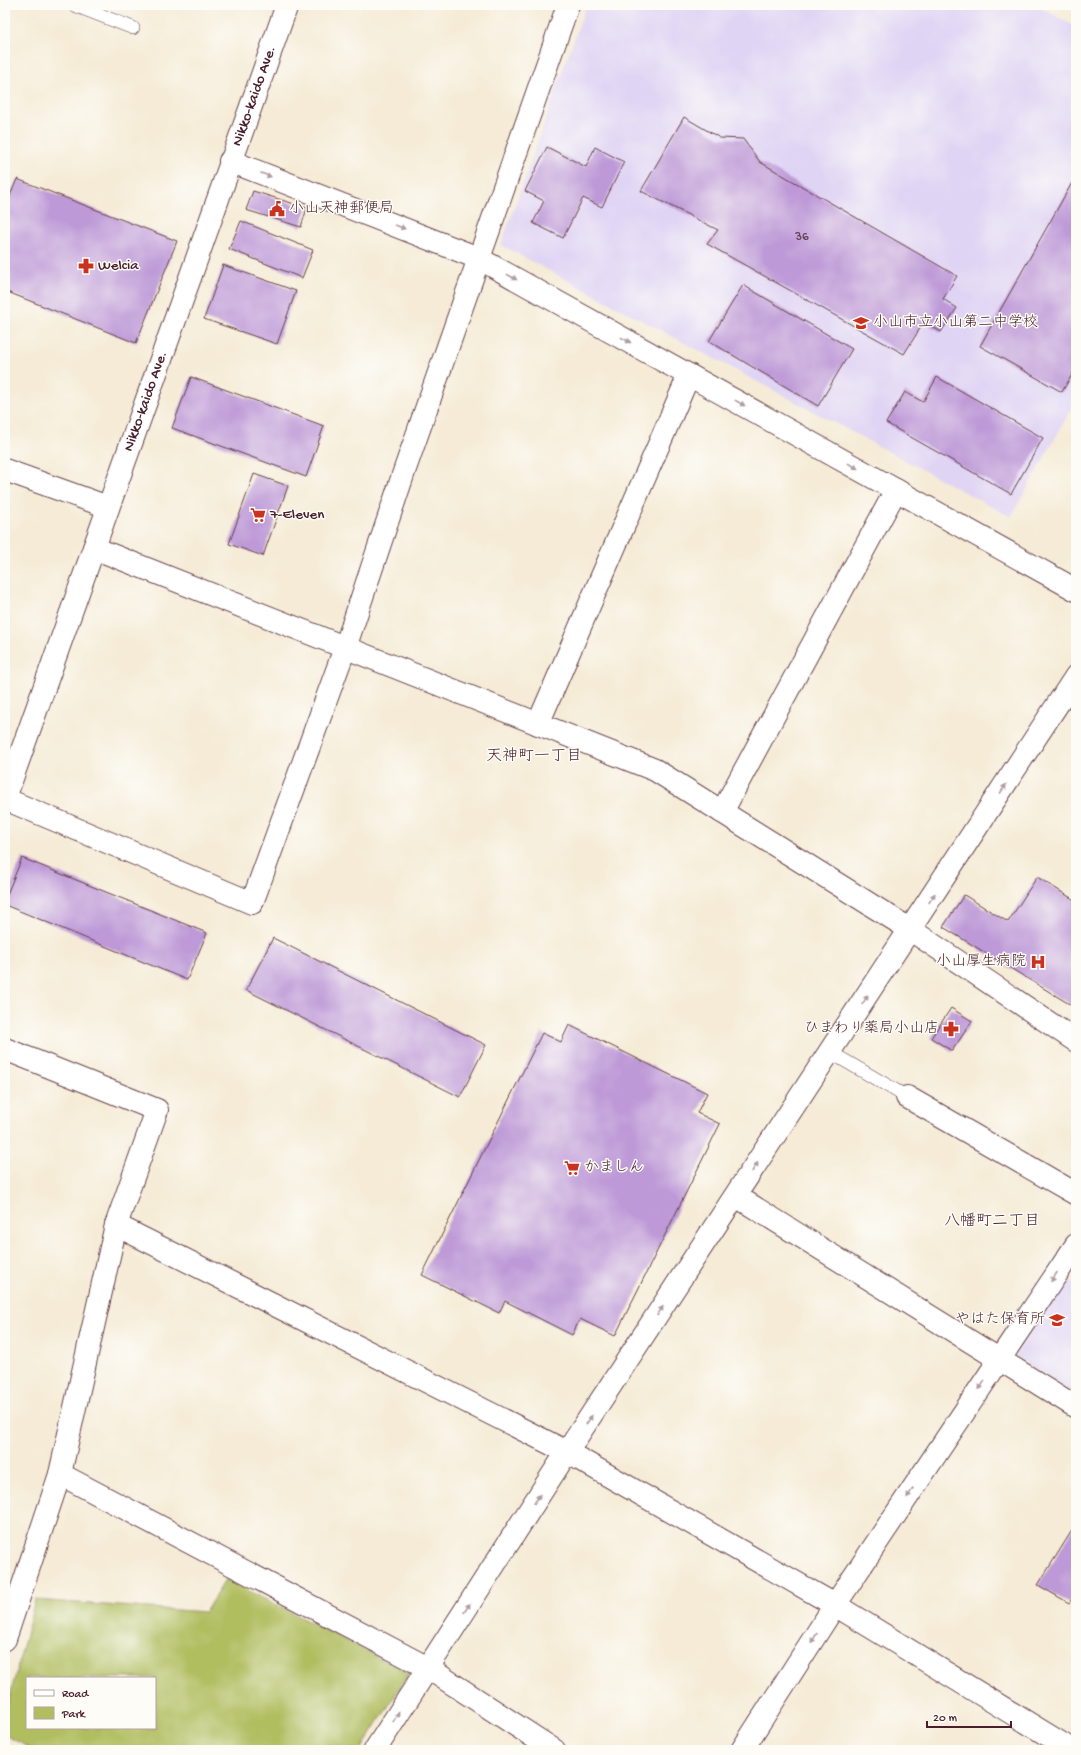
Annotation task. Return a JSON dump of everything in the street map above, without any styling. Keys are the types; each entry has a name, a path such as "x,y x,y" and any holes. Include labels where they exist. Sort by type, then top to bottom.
{"street":[{"name":"Nikko-kaido Ave.","path":"5,798 286,5"},
{"path":"5,798 252,903 345,648 478,258 568,5"},
{"path":"230,161 478,258 1076,590"},
{"path":"538,724 689,375"},
{"path":"5,470 108,507"},
{"path":"722,812 896,490"},
{"path":"94,548 655,770 911,930 1076,1040"},
{"path":"375,1750 567,1452 911,930 1076,676"},
{"path":"5,1049 157,1110 116,1225 60,1474 5,1639"},
{"path":"907,1097 1076,1194"},
{"path":"736,1196 1076,1407"},
{"path":"116,1225 567,1452 835,1605 1072,1750"},
{"path":"742,1750 835,1605 1076,1245"},
{"path":"60,1474 428,1668 554,1750"}],"lane":[{"path":"74,5 133,28"},
{"path":"830,1052 907,1097"}],"shaded area":[{"name":"小山市立小山第二中学校","path":"586,5 1036,5 1076,27 1076,401 1011,517 501,245"},
{"name":"やはた保育所","path":"1066,1278 1076,1284 1076,1395 1015,1356"}],"green space":[{"path":"226,1579 409,1673 361,1750 34,1750 5,1735 5,1715 35,1600 205,1612"}],"building":[{"name":"小山市立小山第二中学校","path":"684,117 720,138 743,139 760,162 957,276 943,299 957,308 941,332 924,322 904,354 707,244 718,230 641,191"},
{"path":"547,147 586,167 595,147 624,162 602,207 583,198 563,238 533,223 544,201 525,191"},
{"name":"Welcia","path":"17,179 177,241 136,343 5,291 5,208"},
{"path":"1073,181 1076,182 1076,368 1062,392 980,346"},
{"name":"小山天神郵便局","path":"253,191 307,208 301,227 246,210"},
{"path":"241,221 313,250 302,278 229,249"},
{"path":"223,265 296,291 277,344 204,319"},
{"path":"743,285 852,349 818,406 709,341"},
{"path":"191,377 324,426 306,477 172,428"},
{"path":"937,377 1043,438 1011,494 886,423 905,392 923,402"},
{"name":"7-Eleven","path":"254,474 288,486 263,556 229,544"},
{"path":"22,858 207,933 187,980 5,905 5,899"},
{"name":"小山厚生病院","path":"1037,877 1076,901 1076,996 1071,1005 943,927 964,895 1008,922"},
{"path":"273,938 486,1045 460,1097 246,990"},
{"name":"ひまわり薬局小山店","path":"951,1008 972,1021 952,1051 931,1038"},
{"path":"569,1025 707,1093 697,1113 720,1124 615,1336 580,1319 572,1335 505,1301 499,1313 422,1275 542,1033 561,1042"},
{"path":"1076,1524 1076,1594 1069,1603 1038,1585"}],"place":[{"name":"小山天神郵便局","path":"277,209"},
{"name":"Welcia","path":"86,266"},
{"name":"小山市立小山第二中学校","path":"861,323"},
{"name":"7-Eleven","path":"258,515"},
{"name":"小山厚生病院","path":"1038,962"},
{"name":"ひまわり薬局小山店","path":"951,1029"},
{"name":"かましん","path":"572,1168"},
{"name":"やはた保育所","path":"1057,1320"}],"district":[{"name":"天神町一丁目","path":"534,757"},
{"name":"八幡町二丁目","path":"992,1222"}]}
